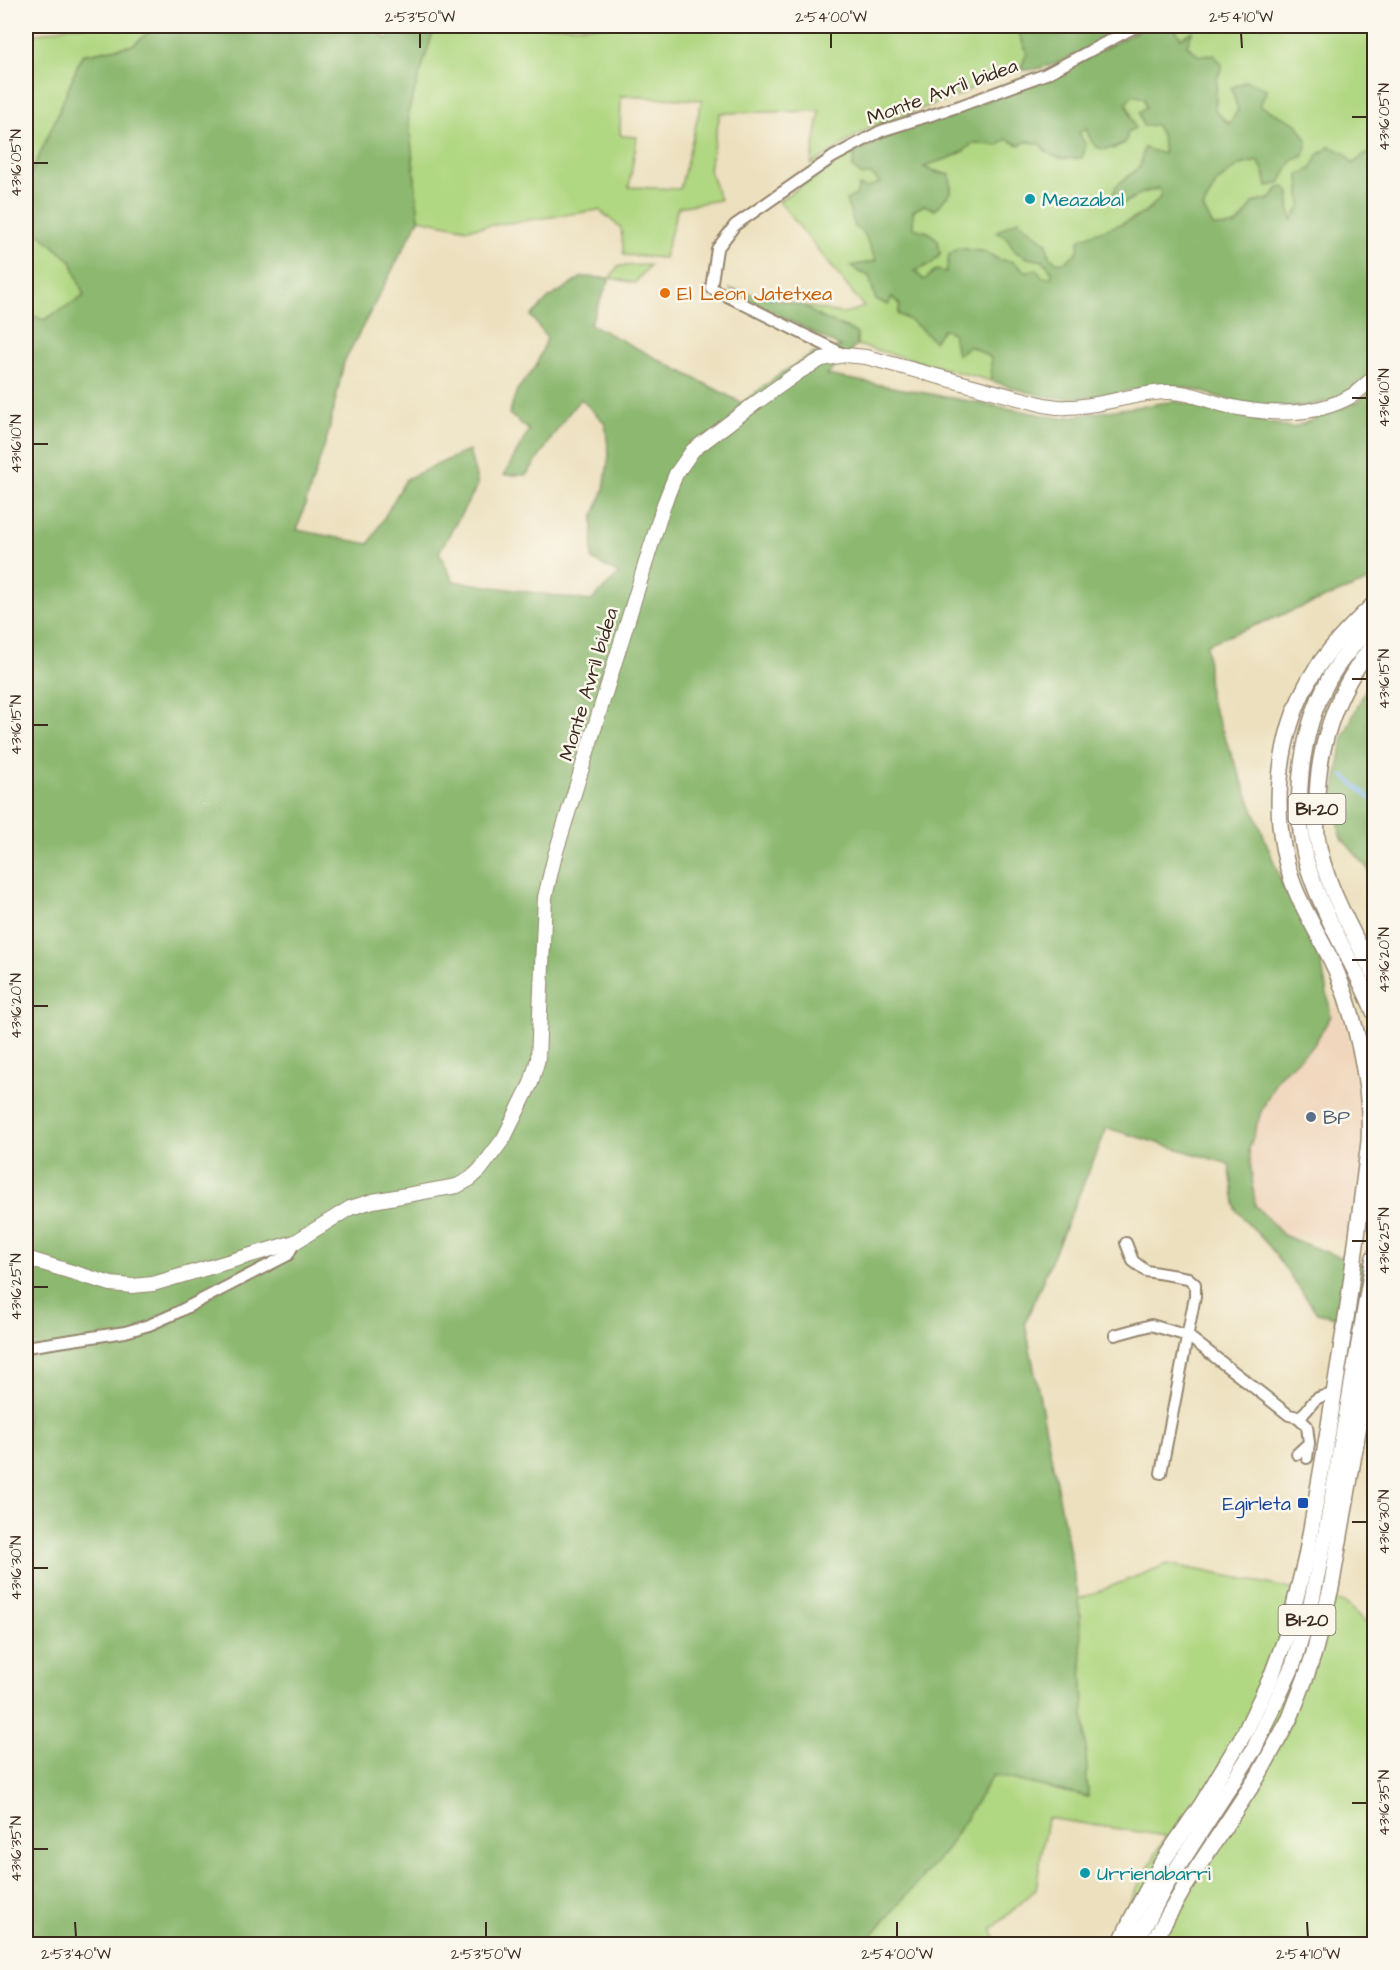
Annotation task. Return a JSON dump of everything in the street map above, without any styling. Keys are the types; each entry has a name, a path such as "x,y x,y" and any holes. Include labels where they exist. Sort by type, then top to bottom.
{"main road":[{"path":"1120,1944 1161,1864 1202,1804 1245,1732 1271,1677 1287,1634 1306,1557 1348,1306 1371,1115 1359,1049 1347,1002 1336,972 1296,891 1282,844 1280,776 1293,716 1310,679 1343,633 1374,604"},
{"name":"BI-20","path":"1374,622 1329,679 1318,705 1304,754 1300,807 1301,836 1312,879 1374,1012"},
{"name":"BI-20","path":"1374,644 1352,674 1340,698 1322,754 1317,790 1317,836 1327,872 1345,917 1374,975"},
{"name":"BI-20","path":"1135,1944 1165,1887 1254,1749 1293,1665 1311,1604 1328,1522 1374,1257"},
{"name":"BI-20","path":"1152,1944 1184,1888 1258,1776 1290,1718 1307,1674 1330,1588 1374,1338"}],"street":[{"name":"Monte Avril bidea","path":"844,355 711,288 717,249 735,225 833,157 881,131 960,106 1046,74 1137,26"},
{"name":"Monte Avril bidea","path":"26,1258 111,1284 132,1286 153,1284 295,1242 350,1208 374,1201 457,1186 480,1170 504,1138 531,1083 538,1059 545,897 555,855 664,504 676,474 693,450 799,372 822,359 844,355 866,357 1013,398 1067,408 1146,393 1168,392 1189,394 1227,405 1261,411 1293,413 1327,406 1352,395 1374,378"},
{"path":"26,1347 124,1332 149,1325 288,1255 295,1242"},
{"path":"1126,1243 1133,1261 1146,1271 1188,1278 1195,1284 1196,1296 1161,1473"},
{"path":"1115,1335 1151,1325 1188,1336 1289,1415 1298,1417 1306,1426 1309,1443 1302,1456"},
{"path":"1298,1417 1304,1414 1312,1401 1318,1397 1333,1395"}],"shaded area":[{"name":"BP","path":"1337,999 1357,1065 1364,1123 1350,1240 1283,1235 1255,1205 1249,1149 1261,1112 1278,1077 1313,1046 1331,1016"}],"green space":[{"path":"70,26 156,26 133,45 82,55 26,185 26,37"},
{"path":"156,26 372,26 387,39 397,26 435,26 408,112 419,219 344,362 328,434 297,530 369,544 406,479 469,450 478,485 439,552 453,581 591,601 619,574 592,559 593,518 604,489 609,455 605,423 581,399 526,475 504,475 529,430 509,414 517,390 536,366 547,338 531,316 549,298 582,277 610,278 590,324 742,403 783,372 815,353 841,347 729,289 805,306 816,315 857,334 857,345 827,375 1060,418 1176,401 1292,428 1358,402 1374,388 1374,579 1207,644 1209,697 1286,893 1303,908 1322,966 1331,1016 1313,1046 1278,1077 1261,1112 1249,1149 1255,1205 1283,1235 1374,1268 1374,1325 1317,1313 1269,1246 1236,1210 1229,1164 1107,1128 1025,1323 1079,1599 1088,1797 993,1775 946,1850 864,1944 26,1944 26,313 44,320 84,296 71,261 26,222 26,185 82,55 133,45"},
{"path":"435,26 1016,26 1027,53 1020,70 989,79 959,95 869,128 811,165 820,111 720,113 709,169 720,200 678,207 664,258 624,255 621,228 599,210 467,229 419,219 408,112","holes":["621,96 702,100 680,189 629,187 637,137 622,136 620,133"]},
{"path":"1016,26 1128,26 1060,62 1032,70 1020,70 1027,53"},
{"path":"1147,26 1177,26 1176,31 1181,38 1193,31 1187,45 1199,56 1214,54 1222,65 1217,80 1215,111 1229,124 1238,110 1231,88 1246,81 1267,89 1260,106 1297,124 1307,140 1304,156 1292,161 1280,183 1267,187 1264,171 1258,161 1240,165 1217,182 1203,208 1213,226 1234,226 1245,216 1253,203 1271,199 1277,189 1285,187 1290,193 1289,208 1292,220 1301,206 1299,175 1312,168 1318,155 1330,146 1345,153 1353,164 1364,155 1374,153 1374,372 1345,394 1317,404 1273,407 1245,404 1172,386 1080,398 1058,398 1029,392 992,381 991,358 970,346 957,355 953,333 943,329 934,341 913,322 898,314 900,305 892,297 888,305 876,300 869,276 851,266 876,261 864,233 855,227 846,200 856,195 859,186 866,188 880,183 871,174 862,176 853,167 855,154 894,133 1037,82","holes":["1133,95 1144,98 1146,107 1139,112 1143,126 1156,125 1162,137 1164,154 1144,148 1140,167 1116,186 1112,197 1121,205 1140,194 1159,188 1161,196 1143,213 1079,240 1078,251 1067,261 1058,263 1049,256 1047,244 1018,220 996,232 1007,238 1016,252 1028,258 1043,261 1052,271 1051,278 1042,277 1037,270 1025,271 1012,261 999,260 986,252 958,248 949,255 946,272 936,270 924,280 915,271 931,264 940,254 938,240 928,232 913,228 913,211 924,205 935,210 951,192 950,175 934,172 924,167 955,156 972,144 998,146 1007,139 1019,145 1029,141 1040,144 1049,153 1059,158 1082,158 1086,145 1079,133 1086,128 1093,143 1101,149 1112,148 1126,142 1128,132 1135,128 1126,103"]},
{"path":"1177,26 1374,26 1374,153 1364,155 1353,164 1312,168 1299,176 1301,207 1292,221 1289,208 1290,193 1254,203 1242,220 1234,226 1213,226 1203,208 1217,182 1240,165 1259,161 1264,171 1267,187 1297,124 1260,106 1238,110 1230,124 1215,111 1217,80 1222,65 1199,56 1187,45 1192,32 1181,38 1176,31"},
{"path":"1133,95 1144,98 1146,107 1162,137 1164,155 1140,167 1116,186 1122,204 1140,194 1160,188 1161,196 1151,210 1112,228 1067,261 1058,263 1049,256 1047,243 1033,234 997,232 1007,238 1016,252 1028,258 1043,261 1052,271 1051,278 1042,277 1037,270 1025,271 1012,261 999,260 986,252 958,248 946,272 924,280 914,270 931,264 940,254 938,240 928,232 913,229 913,211 924,205 935,209 951,192 950,175 923,167 954,156 972,144 998,146 1007,139 1040,144 1046,152 1086,128 1113,149 1126,142 1131,113 1126,103"},
{"path":"855,154 853,167 871,173 881,183 866,189 864,233 876,261 852,266 859,272 869,275 876,300 892,296 900,305 898,314 913,322 934,341 943,329 991,358 992,381 857,345 856,333 816,315 805,306 844,314 864,307 779,201 840,160"},
{"path":"26,222 71,261 84,296 44,320 26,313"},
{"path":"650,265 635,283 610,278 618,266"},
{"path":"1374,675 1374,876 1340,836 1335,789 1343,738"},
{"path":"1168,1564 1278,1586 1345,1603 1374,1630 1374,1944 1122,1944 1112,1933 1166,1836 1047,1818 1036,1889 991,1930 999,1944 864,1944 946,1850 993,1774 1088,1797 1079,1599"}],"waterway":[{"path":"1344,776 1374,801"}],"place":[{"name":"Meazabal","path":"1030,199"},
{"name":"El Leon Jatetxea","path":"665,293"},
{"name":"BP","path":"1311,1117"},
{"name":"Egirleta","path":"1303,1503"},
{"name":"Urrienabarri","path":"1085,1873"}]}
